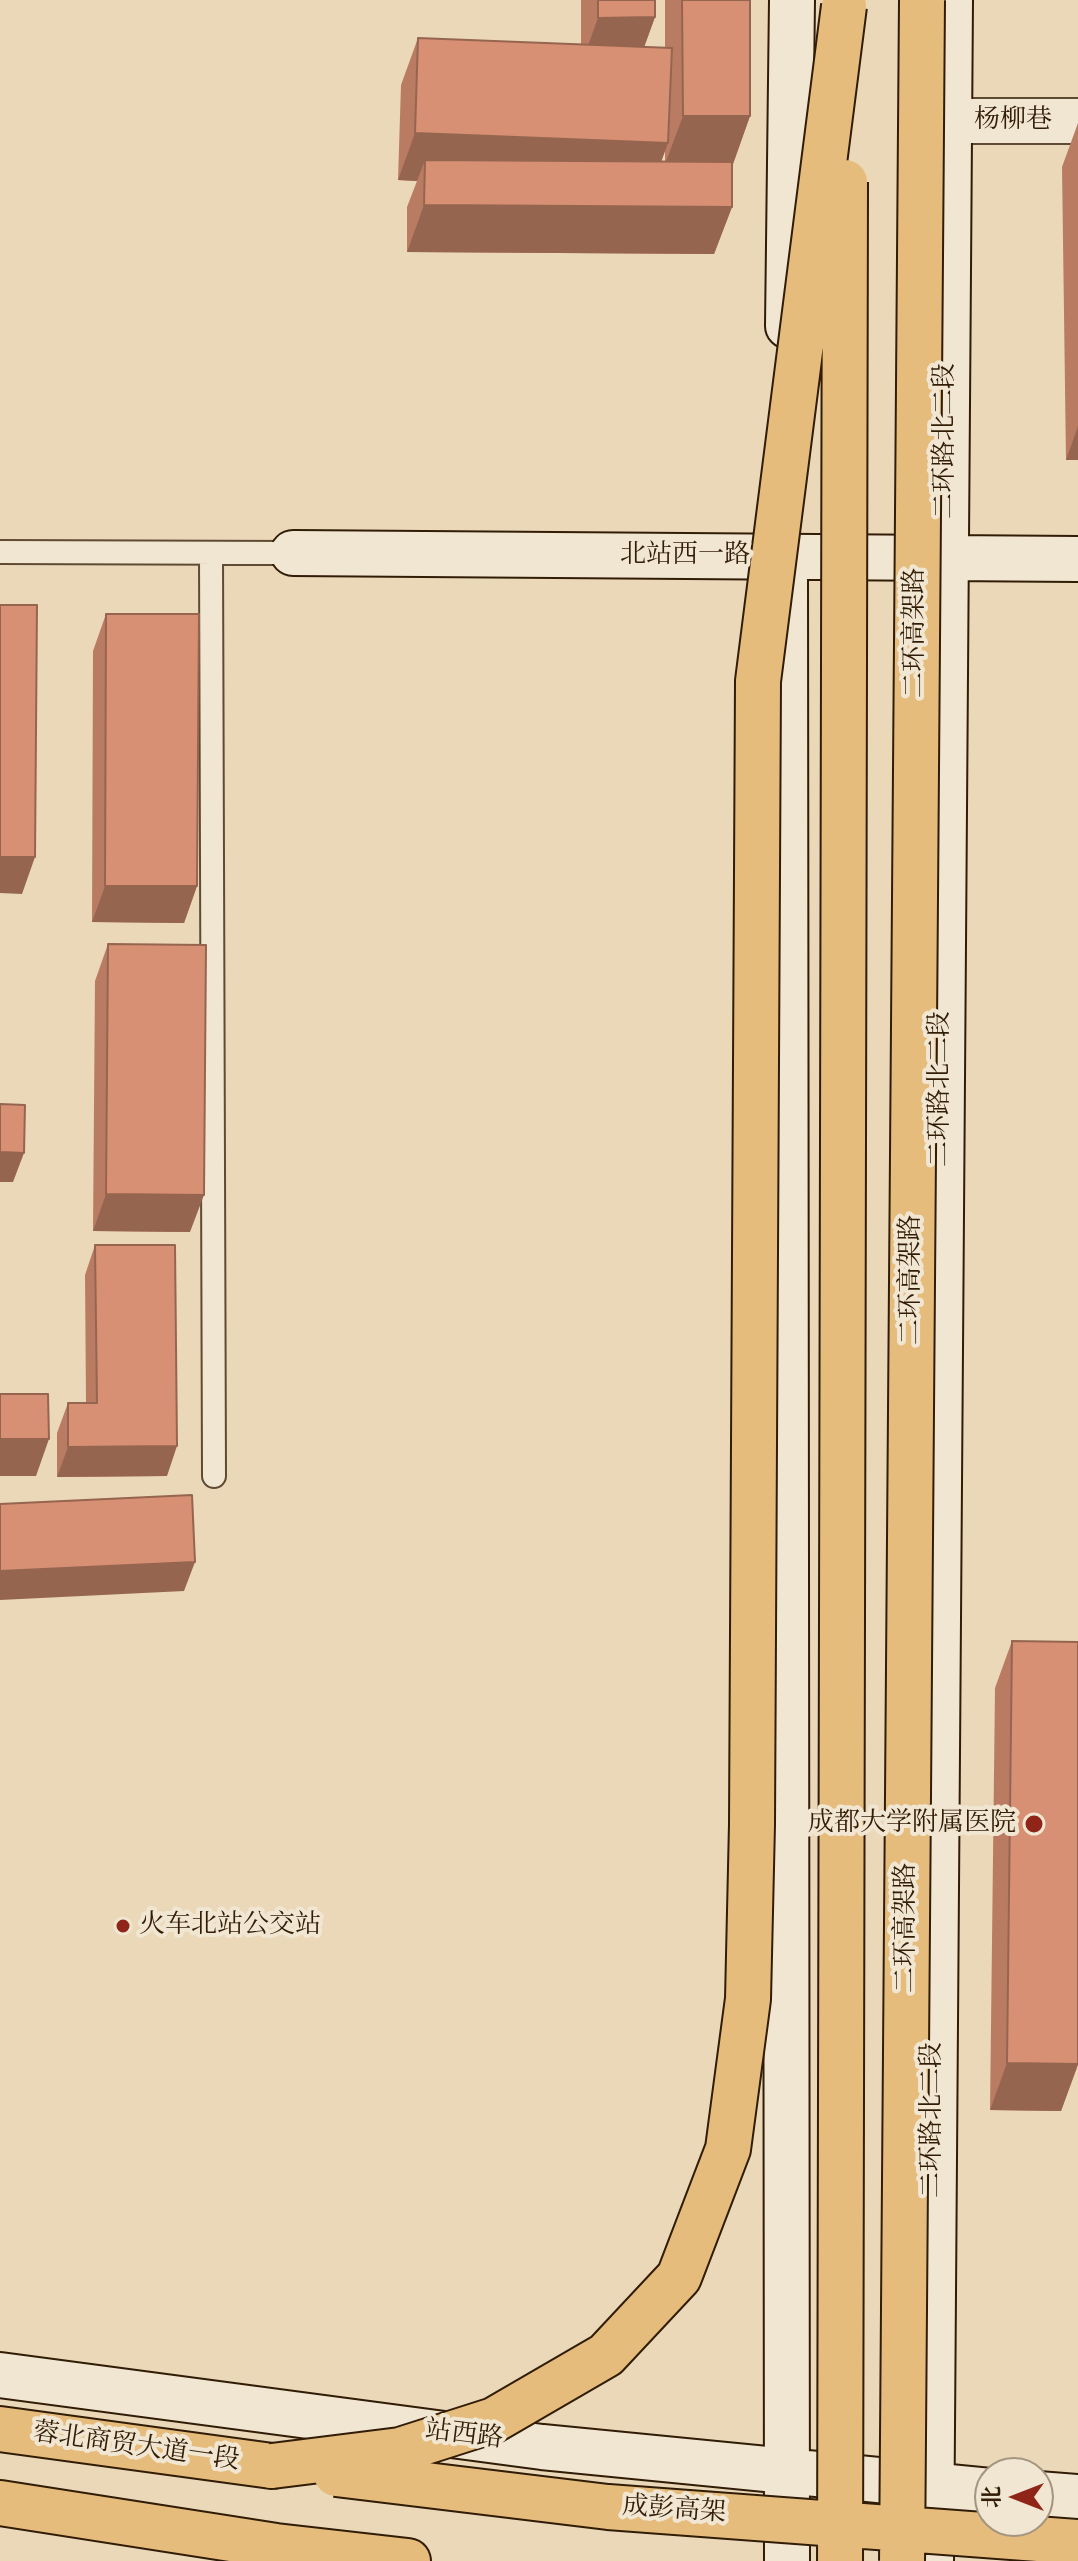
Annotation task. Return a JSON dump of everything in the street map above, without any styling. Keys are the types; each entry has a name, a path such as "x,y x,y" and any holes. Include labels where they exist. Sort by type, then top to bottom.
{"highway":[{"name":"二环高架路","path":"902,2561 922,0"},
{"path":"272,2466 400,2450 494,2420 606,2355 679,2277 728,2149 748,1999 752,1824 758,681 844,3"},
{"path":"840,2561 844,3"},
{"name":"蓉北商贸大道一段","path":"0,2429 272,2466"},
{"name":"成彭高架","path":"272,2466 608,2507 1078,2542"},
{"path":"0,2503 276,2546 408,2561"},
{"path":"276,2546 341,2561"}],"main road":[{"path":"787,2561 785,556 792,0"},
{"name":"二环路北二段","path":"931,2561 950,0"},
{"name":"杨柳巷","path":"949,121 1078,121"},
{"name":"北站西一路","path":"293,553 1078,559"},
{"name":"站西路","path":"0,2375 542,2447 974,2490"},
{"path":"1054,2495 1078,2497"}],"lane":[{"path":"0,552 293,553"},
{"path":"211,553 214,1476"}],"building":[{"path":"598,0 655,0 655,17 598,18"},
{"path":"682,0 750,0 750,116 683,116"},
{"path":"418,38 672,48 668,143 415,133"},
{"path":"425,160 732,162 732,207 424,205"},
{"path":"0,605 37,605 35,857 0,857"},
{"path":"106,614 199,614 197,886 105,886"},
{"path":"108,944 206,945 204,1195 106,1194"},
{"path":"0,1104 25,1105 24,1153 0,1152"},
{"path":"95,1245 175,1245 177,1446 68,1447 68,1403 97,1403"},
{"path":"0,1394 48,1394 49,1439 0,1439"},
{"path":"192,1495 195,1562 0,1571 0,1504"},
{"path":"1012,1641 1078,1642 1078,2064 1007,2063"}],"place":[{"name":"成都大学附属医院","path":"1034,1824"},
{"name":"火车北站公交站","path":"123,1926"}]}
